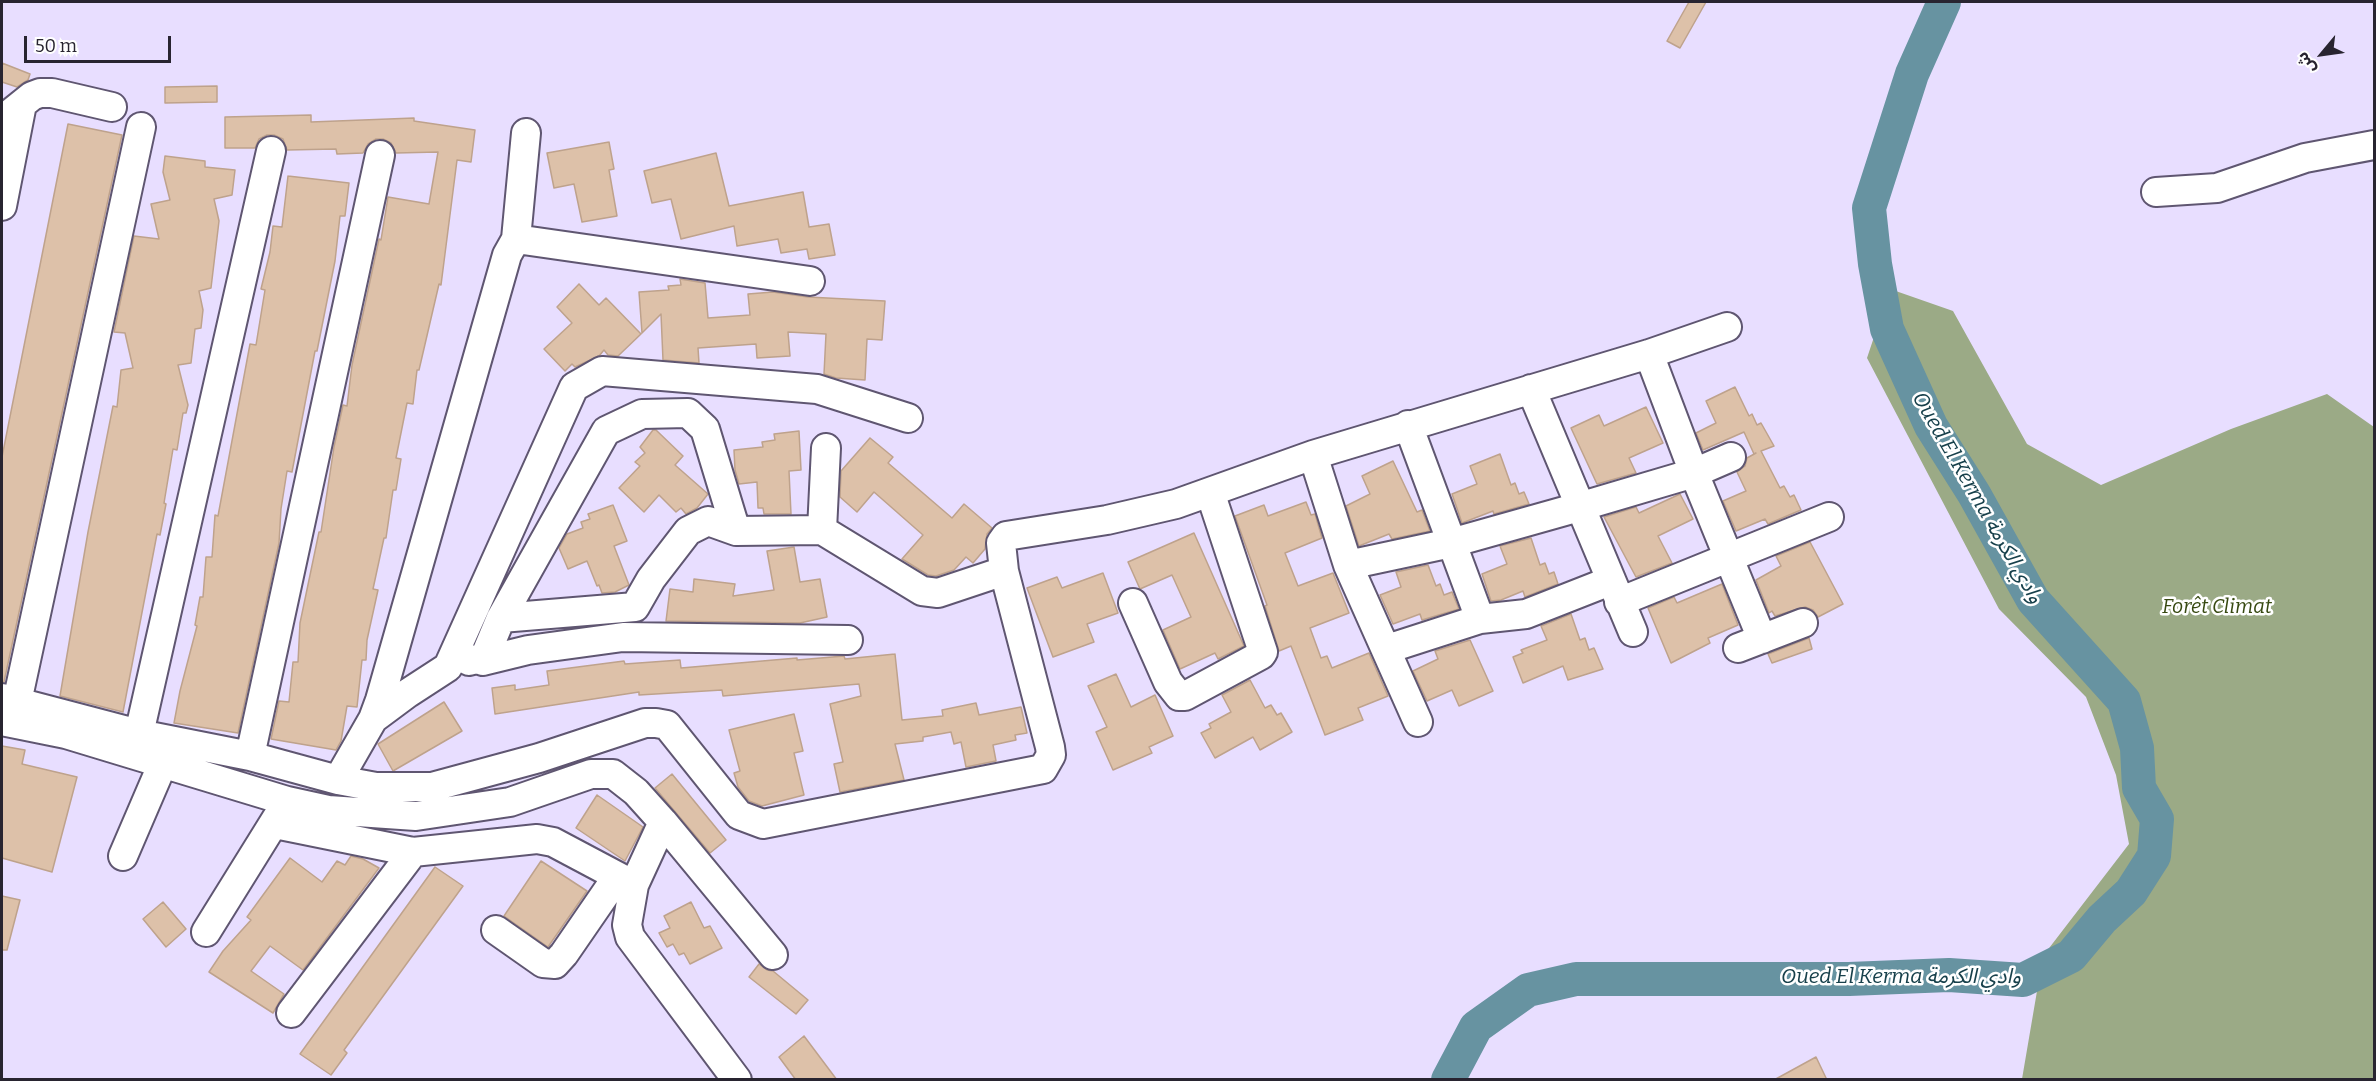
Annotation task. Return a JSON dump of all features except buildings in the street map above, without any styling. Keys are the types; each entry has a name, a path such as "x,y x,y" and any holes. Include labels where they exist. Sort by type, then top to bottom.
{"street":[{"path":"2,206 12,112 40,93 52,93 112,107"},
{"path":"7,707 141,127"},
{"path":"338,780 373,719 507,255 516,239 526,133"},
{"path":"2156,192 2217,189 2305,158 2374,145"},
{"path":"139,734 271,151"},
{"path":"250,756 380,154"},
{"path":"516,239 810,281"},
{"path":"7,707 250,756 376,788 432,787 528,762 645,723 657,723 667,725 739,814 763,824 1043,769 1051,755 1050,747 1004,571 1002,543 1006,536 1107,520 1176,504 1313,455 1649,354 1726,327"},
{"path":"1649,354 1729,559 1750,643 1803,623"},
{"path":"448,667 574,387 602,371 817,389 908,418"},
{"path":"1531,389 1633,632"},
{"path":"483,661 501,618 606,431 642,414 688,413 705,429 736,531"},
{"path":"1408,425 1480,619"},
{"path":"822,530 826,448"},
{"path":"1313,455 1348,565 1418,722"},
{"path":"1348,565 1451,543 1579,507 1694,473 1731,457"},
{"path":"1133,603 1168,682 1179,696 1185,696 1261,655 1263,652 1210,492"},
{"path":"1386,649 1480,619 1526,614 1729,559 1829,517"},
{"path":"501,618 635,607 651,579 688,531 708,521 736,531 822,530 922,591 938,593 1004,571"},
{"path":"373,719 448,667 477,659 483,661 528,651 623,637 848,640"},
{"path":"7,707 66,734 163,763 281,813 413,852 537,839 553,842 625,881"},
{"path":"123,856 163,763"},
{"path":"281,813 328,810 416,816 510,802 591,774 613,774 636,792 663,822 772,955"},
{"path":"206,932 281,813"},
{"path":"496,930 543,963 555,964 625,881 663,822"},
{"path":"291,1012 413,852"},
{"path":"625,881 627,925 630,937 737,1080"}],"green space":[{"name":"Forêt Climat","path":"1890,289 1953,311 2027,444 2101,485 2231,429 2327,394 2374,427 2374,1079 2022,1079 2043,956 2129,844 2116,775 2086,697 1999,609 1867,358"}],"waterway":[{"name":"Oued El Kerma وادي الكرمة","path":"1448,1080 1476,1027 1528,990 1576,979 1849,979 1949,975 2023,980 2071,956 2102,919 2131,892 2154,856 2157,819 2139,788 2137,748 2124,701 2033,600 1974,494 1931,426 1887,329 1875,264 1869,208 1912,74 1944,2"}]}
